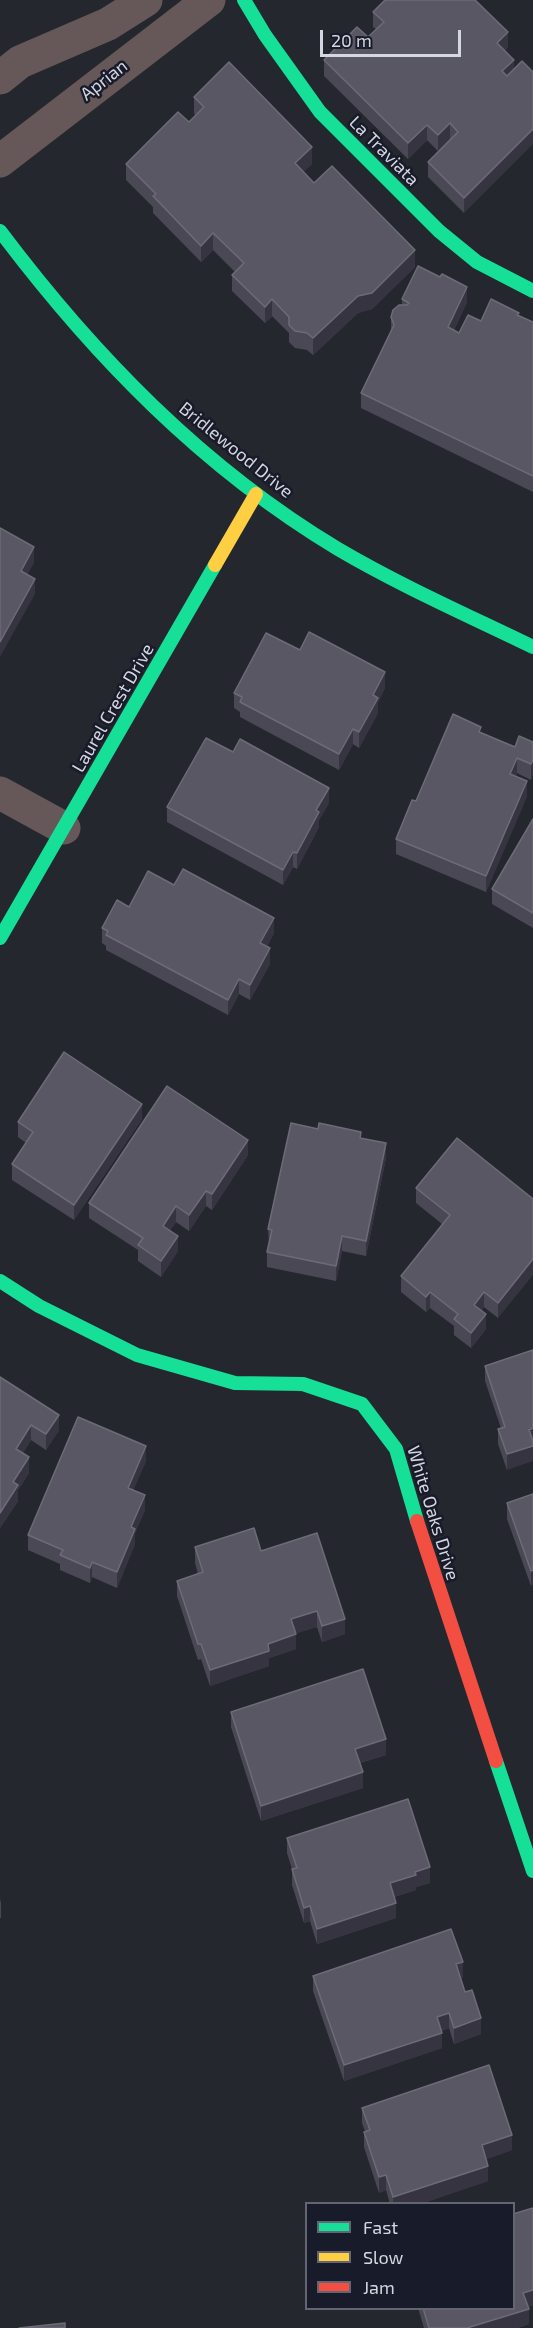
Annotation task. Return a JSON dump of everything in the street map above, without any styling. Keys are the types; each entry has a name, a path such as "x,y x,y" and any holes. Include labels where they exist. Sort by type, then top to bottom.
{"street":[{"path":"0,78 20,62 108,24 146,0"},
{"name":"Aprian","path":"0,161 137,53 209,0"},
{"name":"La Traviata","path":"244,0 265,35 320,112 439,231 477,262 533,291"},
{"path":"108,24 137,53"},
{"name":"Bridlewood Drive","path":"0,231 77,329 200,450 256,494 330,543 422,595 533,647"},
{"name":"Laurel Crest Drive","path":"0,938 256,494"},
{"path":"0,793 64,828"},
{"name":"White Oaks Drive","path":"0,1281 39,1306 137,1355 235,1383 303,1384 362,1404 396,1449 427,1557 533,1871"}],"building":[{"path":"385,0 475,0 508,32 497,43 514,60 502,71 507,76 522,61 533,72 533,129 464,198 428,162 458,132 450,123 438,135 427,125 408,143 324,60 357,27 368,37 384,22 373,12"},
{"path":"229,62 312,147 295,163 314,183 332,166 415,250 372,293 358,296 313,338 307,333 295,331 289,325 289,317 272,299 265,307 232,275 244,263 213,233 201,246 153,196 156,194 126,164 178,112 189,122 204,107 194,97"},
{"path":"418,266 440,277 442,274 467,287 448,327 459,333 468,315 481,321 491,299 533,322 533,476 361,393 394,325 391,317 393,310 399,305 409,303 402,299"},
{"path":"0,528 34,547 21,571 35,579 0,642"},
{"path":"309,632 385,672 373,695 378,698 359,732 353,729 339,754 240,702 242,697 234,693 266,633 300,650"},
{"path":"453,714 481,727 479,732 515,747 519,736 533,742 531,764 517,758 510,774 527,781 486,876 396,839 412,800 416,801"},
{"path":"206,738 233,752 240,739 329,788 316,810 319,812 297,853 293,852 283,870 167,807"},
{"path":"533,819 533,913 492,889"},
{"path":"183,869 274,918 260,943 270,948 250,985 239,979 228,1000 106,935 108,931 102,928 117,900 129,907 148,871 174,885"},
{"path":"64,1052 142,1104 74,1205 12,1164 33,1132 18,1122"},
{"path":"167,1086 248,1140 212,1194 206,1191 189,1215 176,1206 163,1226 178,1236 161,1261 138,1245 143,1238 89,1203"},
{"path":"291,1123 318,1129 319,1123 361,1132 360,1138 386,1143 366,1241 342,1236 336,1266 267,1252 272,1230 268,1229"},
{"path":"457,1138 533,1199 533,1259 498,1303 484,1292 474,1305 486,1314 471,1333 454,1319 458,1314 430,1292 426,1297 401,1276 450,1215 416,1188"},
{"path":"533,1350 533,1428 529,1430 533,1446 507,1454 498,1429 505,1427 485,1366"},
{"path":"0,1377 59,1415 46,1434 31,1425 16,1449 29,1457 13,1482 18,1485 0,1513"},
{"path":"78,1417 146,1446 128,1488 145,1495 131,1527 135,1529 117,1572 92,1562 90,1568 60,1555 63,1550 28,1535"},
{"path":"533,1494 533,1570 531,1571 507,1503"},
{"path":"254,1528 261,1551 317,1533 345,1619 322,1626 317,1611 291,1619 296,1634 268,1644 269,1651 210,1670 201,1644 198,1644 177,1581 203,1572 195,1547"},
{"path":"363,1669 386,1739 355,1749 363,1772 261,1806 231,1712"},
{"path":"408,1799 430,1867 415,1872 416,1875 390,1883 396,1903 317,1929 310,1906 304,1908 292,1869 297,1868 287,1838"},
{"path":"451,1929 463,1962 456,1964 465,1992 472,1990 481,2018 454,2028 449,2013 437,2017 442,2033 344,2065 313,1976"},
{"path":"489,2065 512,2135 482,2145 488,2166 393,2197 386,2175 379,2177 364,2132 370,2130 362,2108"},
{"path":"533,2208 533,2290 523,2293 529,2309 467,2328 429,2328 424,2310 515,2310 515,2213"},
{"path":"65,2323 65,2328 19,2328"}],"traffic: fast":[{"path":"244,0 265,35 320,112 439,231 477,262 533,291"},
{"path":"0,231 73,322 113,365 197,446 241,483 289,517 362,563 533,647"},
{"path":"0,938 215,565"},
{"path":"0,1281 39,1306 137,1355 235,1383 303,1384 362,1404 396,1449 417,1521"},
{"path":"496,1761 533,1871"}],"traffic: slow":[{"path":"215,565 256,494"}],"traffic: jam":[{"path":"417,1521 496,1761"}]}
